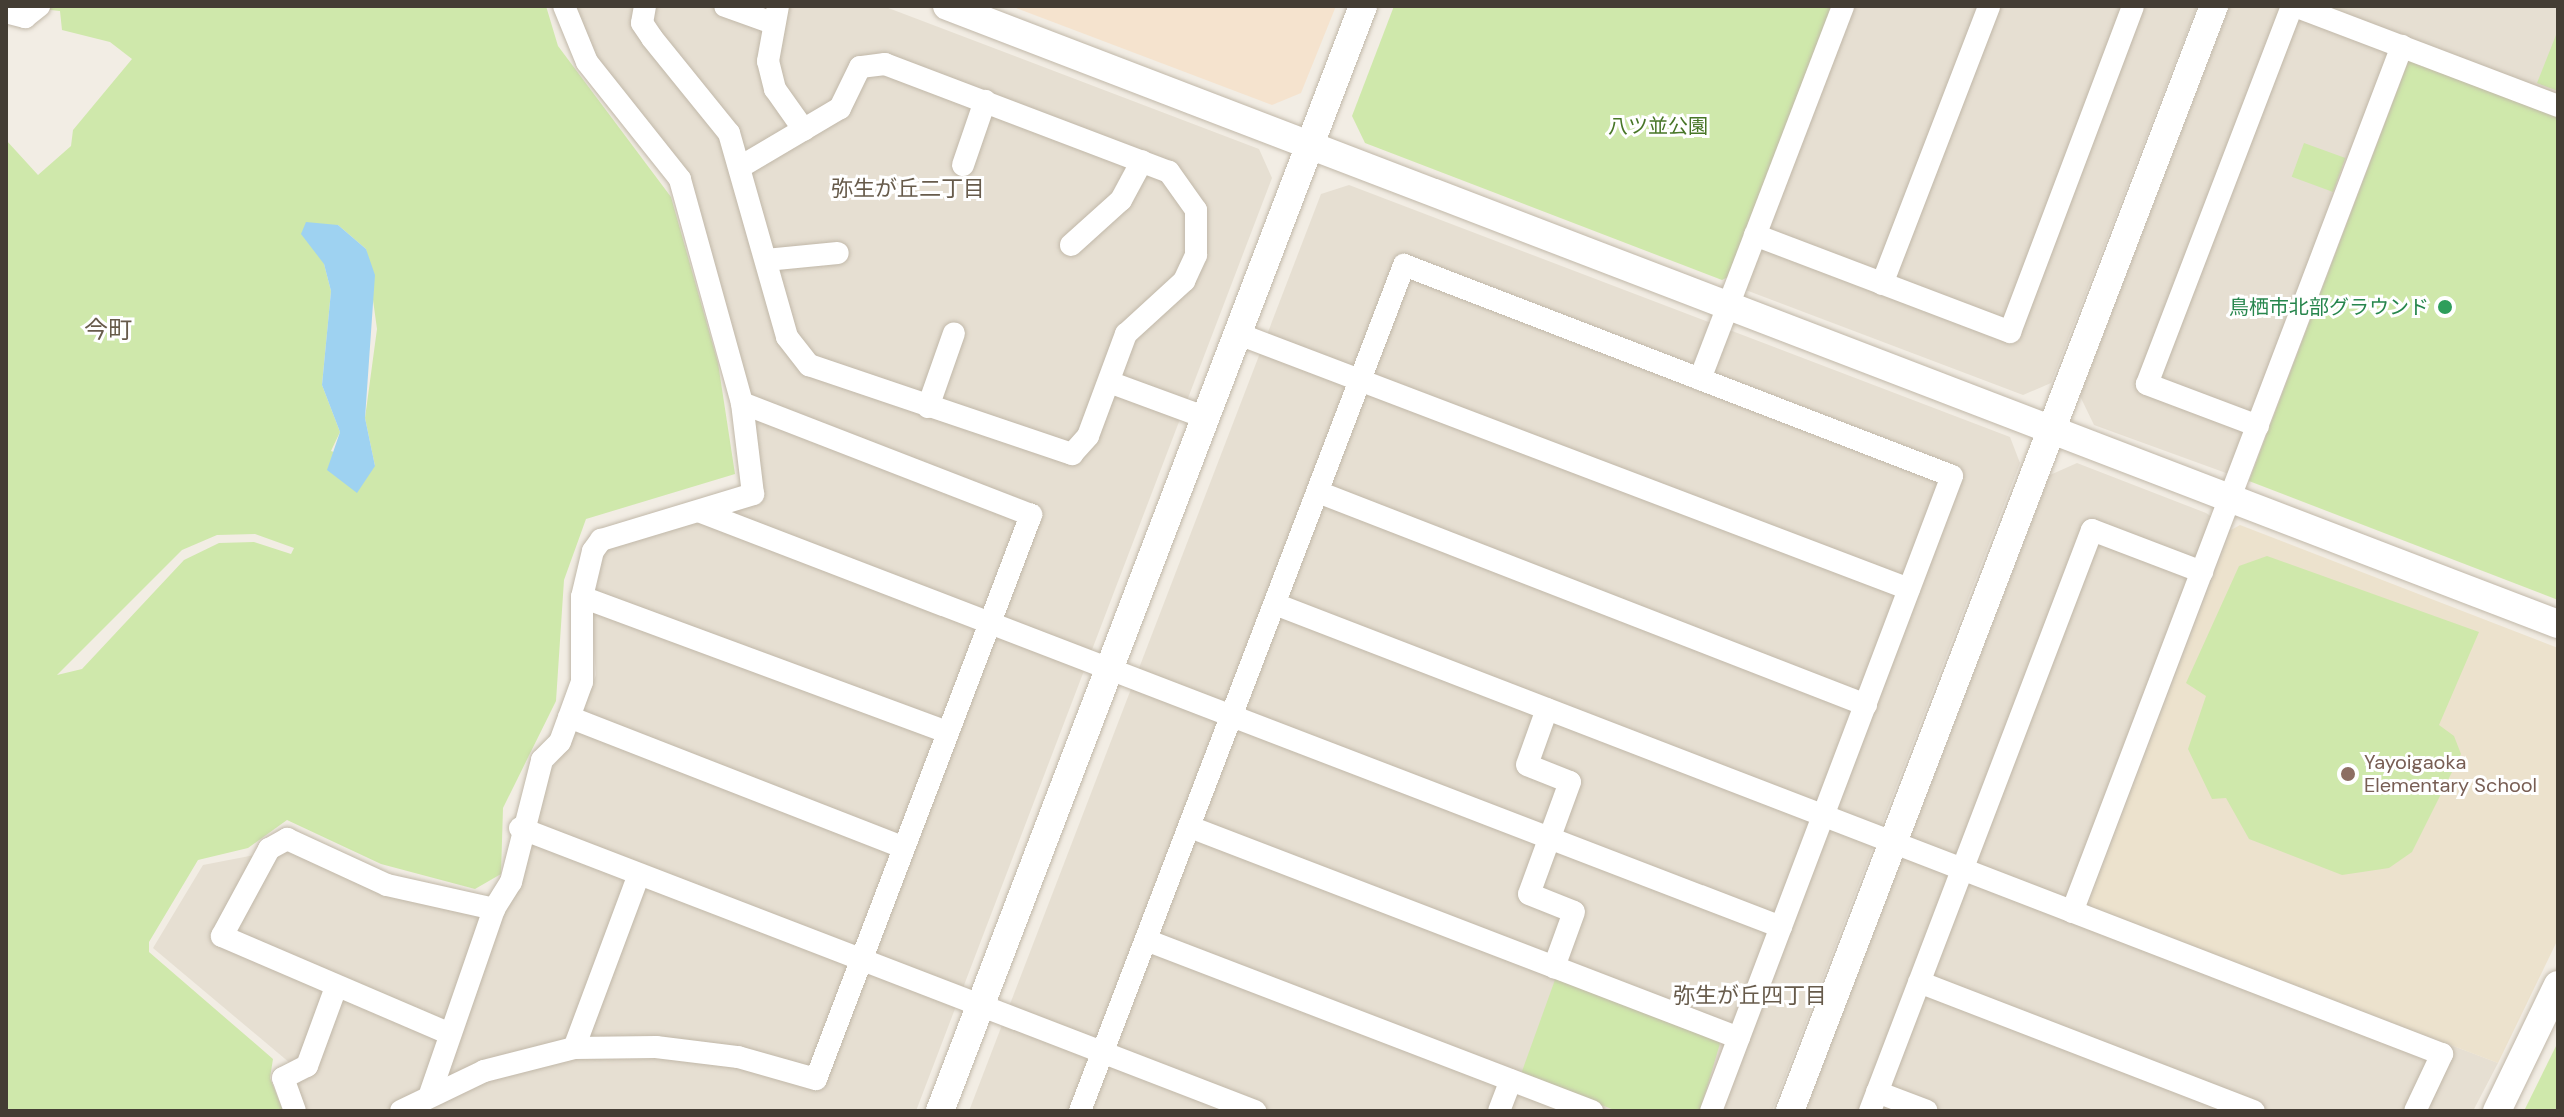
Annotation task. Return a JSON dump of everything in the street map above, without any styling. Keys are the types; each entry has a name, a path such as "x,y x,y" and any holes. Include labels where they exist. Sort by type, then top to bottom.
{"street":[{"path":"6,12 25,17 39,6"},
{"path":"430,1094 448,1033 494,909 511,882 520,828 542,760 569,717 583,672 582,597 601,540 753,494 742,403 680,179 622,97 587,62 567,29 564,6"},
{"path":"645,6 647,31 729,133 742,166 766,260 800,358 928,407 1072,454 1088,436 1126,334 1184,281 1196,255 1199,226 1188,194 1169,172 985,101 870,61 852,74 840,108 742,166"},
{"path":"725,6 776,14 768,41 775,89 804,130"},
{"path":"947,6 1727,308 2558,624"},
{"path":"940,1111 1363,6"},
{"path":"1700,379 1843,6"},
{"path":"1882,284 1989,6"},
{"path":"1755,235 2010,332 2133,6"},
{"path":"1790,1111 2214,6"},
{"path":"2258,426 2147,384 2294,6 2558,106"},
{"path":"2072,912 2402,46"},
{"path":"963,165 985,101"},
{"path":"1071,245 1121,200 1142,161"},
{"path":"766,260 838,253"},
{"path":"1080,1111 1404,265 1952,476 1711,1111"},
{"path":"928,407 954,333"},
{"path":"1236,333 1909,589"},
{"path":"1109,382 1204,417"},
{"path":"401,1111 430,1094 484,1071 574,1048 656,1047 738,1057 816,1079 987,623 1031,515 742,403"},
{"path":"1318,492 1866,705"},
{"path":"701,512 1107,671 1781,927"},
{"path":"1927,1111 1874,1102 2092,530 2202,572"},
{"path":"582,597 946,732"},
{"path":"1275,604 2442,1054 2415,1111"},
{"path":"1547,709 1527,765 1570,782 1529,894 1574,912 1554,967"},
{"path":"569,717 902,847"},
{"path":"1190,827 1739,1038"},
{"path":"520,828 638,877 860,957 1255,1111"},
{"path":"448,1033 222,936 269,849 287,839 387,885 494,909"},
{"path":"574,1048 638,877"},
{"path":"1146,940 1592,1111"},
{"path":"1919,982 2254,1111"},
{"path":"2497,1111 2558,985"},
{"path":"295,1111 283,1078 307,1066 336,987"},
{"path":"1499,1111 1511,1080"}],"shaded area":[{"path":"570,6 883,6 1259,149 1272,178 916,1111 301,1111 289,1082 303,1074 153,948 203,865 285,849 504,911 542,784 568,744 596,675 591,611 605,549 759,499 688,185 592,61"},
{"path":"1011,6 1336,6 1301,93 1272,105"},
{"path":"1849,6 2197,6 2051,383 2023,395 1743,289"},
{"path":"2230,6 2558,6 2558,115 2409,58 2248,481 2094,425 2080,396"},
{"path":"1349,185 2010,437 2020,463 1772,1111 969,1111 1321,194"},
{"path":"2077,463 2206,513 2231,530 2089,901 2094,909 2498,1063 2473,1111 1805,1111 2050,475"},
{"name":"Yayoigaoka Elementary School","path":"2240,525 2558,648 2558,939 2498,1063 2093,909 2089,901 2231,530"}],"green space":[{"path":"14,6 546,6 558,46 671,197 718,363 735,474 586,519 564,580 556,701 503,808 501,874 475,889 381,864 287,820 248,848 198,860 149,942 149,952 273,1059 270,1078 283,1111 6,1111 6,140 38,175 71,146 73,130 132,59 110,42 62,30 60,11","holes":["338,225 366,249 377,329 365,418 375,466 331,451 340,432 322,385 331,291 324,264","255,534 294,548 291,554 254,542 219,543 184,560 82,669 57,675 182,550 217,535"]},
{"name":"八ツ並公園","path":"1394,6 1832,6 1730,276 1722,280 1365,143 1352,116"},
{"path":"2558,30 2558,91 2537,83"},
{"name":"鳥栖市北部グラウンド","path":"2410,57 2558,115 2558,600 2249,481"},
{"path":"2304,143 2345,158 2333,192 2292,177"},
{"path":"2267,556 2479,632 2439,725 2454,736 2461,754 2412,852 2389,868 2342,875 2249,839 2226,798 2212,799 2188,749 2206,696 2186,683 2239,566"},
{"path":"1556,977 1721,1040 1700,1111 1617,1111 1521,1074"},
{"path":"2558,1042 2558,1111 2524,1111"}],"water":[{"path":"306,222 338,225 366,249 375,275 365,418 375,466 357,493 327,470 340,432 322,385 331,291 324,264 301,234"}],"place":[{"name":"鳥栖市北部グラウンド","path":"2445,307"},
{"name":"Yayoigaoka Elementary School","path":"2348,774"}],"district":[{"name":"弥生が丘二丁目","path":"908,189"},
{"name":"今町","path":"108,330"},
{"name":"弥生が丘四丁目","path":"1750,996"}]}
